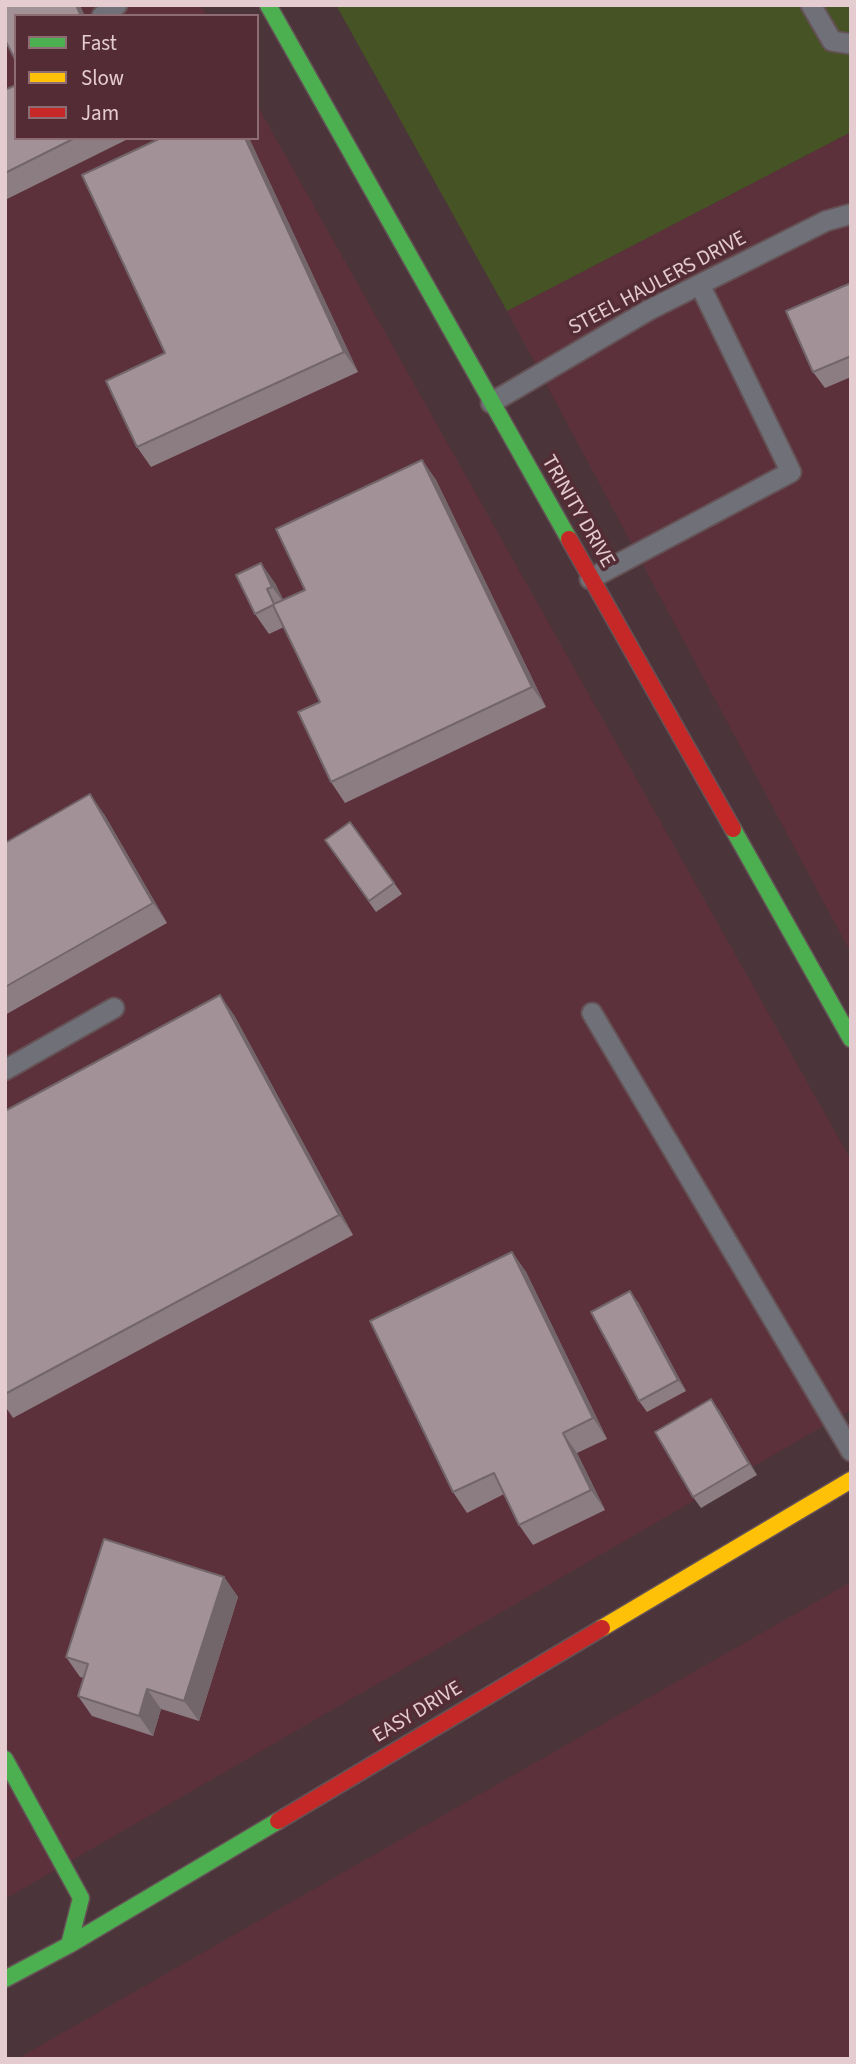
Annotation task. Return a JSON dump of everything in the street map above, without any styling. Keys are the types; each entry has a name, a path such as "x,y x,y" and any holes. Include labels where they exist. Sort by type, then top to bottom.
{"street":[{"name":"TRINITY DRIVE","path":"268,5 851,1039"},
{"name":"EASY DRIVE","path":"5,1979 69,1945 851,1479"},
{"path":"5,1759 81,1898 69,1945"}],"lane":[{"path":"811,5 832,41 851,44"},
{"name":"STEEL HAULERS DRIVE","path":"491,403 649,310 826,221 851,214"},
{"path":"590,579 791,472 700,285"},
{"path":"5,1070 114,1008"},
{"path":"592,1013 851,1451"}],"shaded area":[{"path":"5,5 201,5 206,14 14,14 14,140 259,140 259,109 851,1160 851,1410 5,1899"},
{"path":"851,132 851,953 507,311"},
{"path":"851,1582 851,2059 17,2059"}],"green space":[{"path":"336,5 851,5 851,132 507,311"}],"building":[{"path":"5,5 76,5 80,14 14,14 14,57 5,40"},
{"path":"14,86 14,140 71,140 5,173 5,90"},
{"path":"157,140 246,140 344,352 137,447 106,381 165,353 82,175"},
{"path":"851,283 851,356 813,372 786,311"},
{"path":"422,460 532,687 331,782 298,712 320,702 273,605 255,614 236,575 261,563 272,587 267,589 274,604 305,590 276,529"},
{"path":"90,794 153,903 5,987 5,843"},
{"path":"350,822 394,883 369,901 325,840"},
{"path":"220,995 339,1215 5,1394 5,1111"},
{"path":"512,1252 593,1418 563,1433 591,1490 519,1525 494,1473 453,1492 370,1321"},
{"path":"630,1291 678,1380 639,1401 591,1312"},
{"path":"711,1399 749,1464 693,1497 655,1432"},
{"path":"104,1539 224,1577 184,1701 147,1689 139,1716 78,1696 88,1664 66,1657"}],"traffic: fast":[{"path":"268,5 569,539"},
{"path":"733,829 851,1039"},
{"path":"5,1759 81,1898 69,1945"},
{"path":"5,1979 69,1945 278,1821"}],"traffic: slow":[{"path":"602,1628 851,1480"}],"traffic: jam":[{"path":"569,539 733,829"},
{"path":"278,1821 602,1628"}]}
